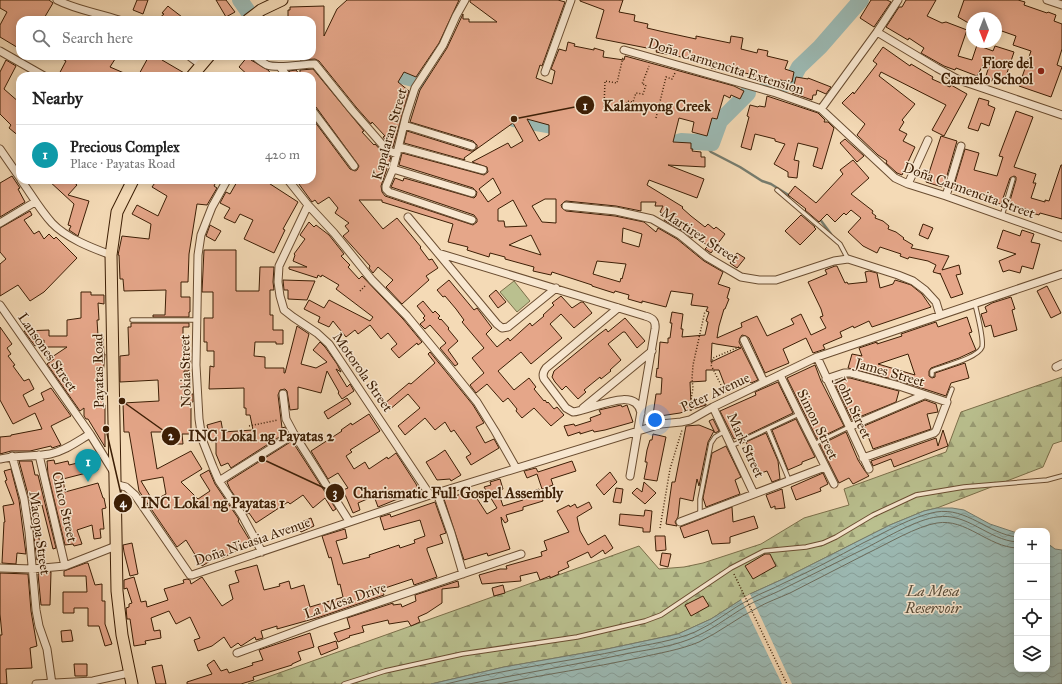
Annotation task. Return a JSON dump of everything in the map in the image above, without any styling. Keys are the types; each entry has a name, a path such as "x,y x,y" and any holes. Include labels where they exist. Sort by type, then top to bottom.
{"main road":[{"path":"253,16 261,10 282,0"},
{"path":"197,72 206,60"},
{"name":"Payatas Road","path":"130,679 116,591 111,256 117,212 131,184"}],"street":[{"path":"57,0 108,16"},
{"name":"Kapalaran Street","path":"465,0 443,45 414,88 394,169 386,189 389,192 472,220"},
{"path":"545,72 571,0"},
{"path":"821,108 877,32 898,0"},
{"path":"1047,0 1062,5"},
{"path":"877,32 959,80 1062,115"},
{"name":"Doña Carmencita Extension","path":"624,50 776,93 821,108"},
{"path":"0,51 37,72"},
{"path":"191,60 197,72"},
{"path":"260,60 267,65 280,67 300,64 315,64 387,150 398,150 483,170"},
{"path":"280,67 284,72"},
{"name":"Doña Carmencita Street","path":"821,108 895,178 908,184 1062,237"},
{"path":"316,115 354,166"},
{"path":"404,125 472,146"},
{"path":"908,184 928,140"},
{"path":"946,196 961,146"},
{"path":"0,149 16,172"},
{"path":"394,169 472,193"},
{"path":"24,184 52,224 88,246 111,256"},
{"name":"Nokia Street","path":"225,184 212,207 201,235 198,255 196,366 200,426 202,440 220,480 242,515 262,552"},
{"path":"291,184 372,280 407,316 477,402 495,430 516,468"},
{"path":"0,223 36,202"},
{"name":"Motorola Street","path":"308,205 279,266 278,282 281,303 284,310 317,333 329,344 434,494"},
{"name":"Martirez Street","path":"566,206 616,211 652,219 680,235 707,257 741,277 759,280 776,280 834,261 848,259 913,281 925,290 936,302 940,315"},
{"path":"408,217 497,324 502,328 508,327 556,288"},
{"path":"438,253 556,288 654,320 656,324 630,476"},
{"name":"Peter Avenue","path":"434,494 661,424 684,422 817,357 1062,274"},
{"name":"Lansones Street","path":"0,305 90,434 114,479"},
{"path":"618,308 544,371 544,380 566,408 573,412 616,400 631,400 636,402 639,406 641,415"},
{"path":"745,342 764,382"},
{"path":"579,411 652,350"},
{"name":"John Street","path":"817,357 869,469"},
{"name":"James Street","path":"826,379 844,373 851,373 899,386 947,402"},
{"name":"Simon Street","path":"780,375 834,484"},
{"path":"283,394 286,419 349,521"},
{"path":"849,427 924,395"},
{"path":"863,458 934,433 947,402"},
{"name":"Mark Street","path":"713,407 754,494"},
{"path":"0,459 12,456 51,454 62,450 90,434"},
{"path":"220,480 294,434"},
{"name":"Chico Street","path":"39,455 65,566"},
{"name":"Macopa Street","path":"12,456 24,499 29,532 36,610 46,649 52,684"},
{"path":"680,522 825,467"},
{"name":"Doña Nicasia Avenue","path":"114,479 135,495 190,575 434,494"},
{"path":"434,494 451,533 463,574"},
{"path":"0,568 32,569 65,566 116,546"},
{"name":"La Mesa Drive","path":"237,654 318,623 521,554"},
{"path":"36,684 130,679"}],"lane":[{"path":"1002,216 1013,179"},
{"path":"777,190 840,244 848,259"},
{"path":"932,375 932,371 974,356 982,346 975,303"},
{"path":"132,320 197,320"},
{"path":"947,402 952,389"},
{"path":"731,446 799,414"},
{"path":"813,444 849,427"},
{"path":"768,429 790,481"},
{"path":"700,514 700,499 711,443 715,437 725,431"},
{"path":"344,684 398,668 462,654 577,637 645,621 661,615 731,568 764,551 806,547 823,543 873,515 916,495 964,487 1048,480 1062,476"}],"path":[{"path":"604,107 605,81 617,82 624,50"},
{"path":"626,109 628,101 633,102 636,92 643,94 646,85 642,84 653,58"},
{"path":"656,118 666,77 672,79 677,66"},
{"path":"692,419 690,405 693,388 693,365 705,311"},
{"path":"728,400 711,365 713,358 745,342"},
{"path":"248,426 286,419"},
{"path":"660,528 670,469 684,422"},
{"path":"731,568 788,684"}],"green space":[{"path":"514,281 530,301 517,312 500,292"},
{"path":"1062,377 1062,441 1053,444 1043,467 890,525 750,594 711,619 678,634 607,649 504,667 431,684 248,684 639,546 659,569 684,567 703,563 761,544 804,518 849,505 844,489 946,452 961,412"}],"water":[{"name":"La Mesa Reservoir","path":"937,508 964,510 990,524 1014,532 1014,672 1050,672 1050,545 1055,549 1062,550 1062,684 431,684 504,667 607,649 678,634 711,619 750,594 890,525 924,511"}],"pier":[{"path":"750,594 792,684 782,684 741,599"}],"building":[{"path":"0,0 49,0 53,3 45,16 16,16 16,47 0,37 0,25 7,12 0,8"},
{"path":"137,0 148,0 143,14 133,10"},
{"path":"216,0 226,0 235,12 225,16"},
{"path":"347,0 459,0 439,43 416,77 404,72 398,82 409,91 393,147 390,146 383,137 385,136 372,122 371,124 319,61 316,60 316,16 288,16 288,10 290,10 290,7 324,6 324,36 337,9"},
{"path":"470,0 558,0 565,2 542,66 540,65 536,78 552,84 555,71 551,69 559,49 566,51 568,42 575,44 574,46 594,50 594,48 604,51 603,57 624,60 625,56 734,86 744,91 740,99 731,95 730,98 724,95 717,119 712,118 707,136 692,132 694,122 679,118 673,142 691,143 691,149 693,149 692,151 701,152 701,157 705,157 705,167 668,165 704,179 697,198 649,180 647,185 683,207 682,208 705,227 708,224 714,229 716,227 725,234 711,253 705,249 708,246 694,235 692,238 664,220 667,216 660,212 663,206 655,206 656,202 641,202 641,211 616,206 566,201 561,205 566,211 615,216 644,222 656,232 658,228 677,239 704,261 723,272 718,284 730,288 727,298 729,299 724,309 717,338 742,327 741,323 757,316 767,336 794,324 791,319 801,314 811,335 826,328 820,317 823,316 821,309 808,282 827,274 825,270 835,266 837,266 845,283 847,282 848,284 867,282 865,272 869,271 877,273 880,288 893,284 895,280 911,285 922,294 931,307 872,327 869,321 854,328 853,326 840,332 842,337 823,345 825,349 813,353 806,338 783,349 789,363 765,373 749,338 742,335 739,342 758,380 727,391 719,370 706,370 706,381 690,382 691,403 706,405 680,413 660,416 653,415 656,394 661,394 662,378 656,377 660,342 668,343 668,338 670,338 672,312 683,314 681,329 683,329 682,337 705,335 708,322 706,321 709,312 706,311 708,307 691,305 693,294 671,291 666,307 642,301 642,303 628,299 629,295 615,291 614,293 552,272 551,275 533,271 534,267 505,259 505,257 490,253 489,257 467,250 468,247 448,242 453,224 382,202 382,200 359,200 383,229 397,218 421,247 420,248 429,260 432,259 438,268 426,276 429,280 402,304 386,287 393,280 378,267 373,273 369,268 370,266 343,236 349,231 345,226 349,223 335,213 338,208 329,197 318,204 315,200 312,202 299,184 316,184 316,123 350,169 355,171 359,166 316,107 316,73 364,131 362,132 384,154 391,157 381,186 382,192 385,196 473,225 477,222 474,215 391,187 395,178 403,181 404,178 474,198 477,192 473,188 399,165 402,153 484,175 488,172 487,167 472,162 508,143 511,148 523,141 513,123 464,158 465,160 404,143 407,131 471,151 477,148 477,145 473,141 410,122 420,90 447,48 463,14 463,19 469,19 469,22 497,22 470,2","holes":["527,119 549,125 549,135 539,141","493,178 501,193 488,202 479,189","545,199 556,199 556,223 542,222 532,206","513,200 527,226 505,227 504,221 498,221 498,209","623,228 642,234 639,247 622,242","531,235 541,255 509,245","597,261 626,264 620,282 593,274","712,343 741,348 711,362"]},
{"path":"580,0 623,0 619,12 635,15 634,21 648,24 647,28 664,32 696,39 696,36 730,43 731,36 743,38 741,49 757,53 758,49 768,51 767,56 788,61 785,69 794,72 792,82 761,79 762,78 754,75 736,71 736,73 711,68 712,63 596,38 604,10"},
{"path":"871,0 887,0 891,2 874,27 860,18"},
{"path":"906,0 936,0 927,16 942,23 946,22 966,30 958,56 972,60 976,48 985,48 993,51 994,48 1001,48 1014,52 1005,79 994,76 992,81 985,79 991,60 987,58 977,76 956,68 955,70 944,66 921,53 924,48 909,38 908,40 886,27 899,7 902,7"},
{"name":"Fiore del Carmelo School","path":"964,0 1018,0 1025,2 1024,5 1056,15 1054,21 1062,24 1062,49 1057,65 1062,67 1051,97 1019,86 1031,51 1013,45 1016,36 1002,31 1002,12 966,12 966,22 958,17"},
{"path":"168,6 181,16 162,16 164,14 162,13"},
{"path":"883,47 910,66 911,64 933,77 932,79 950,87 951,85 967,94 944,136 932,130 946,105 881,72 879,76 915,104 902,120 904,122 899,130 907,134 903,141 915,147 902,175 897,173 886,163 887,161 878,155 857,135 865,124 842,103 853,92 854,94 877,64 873,61"},
{"path":"6,60 16,66 4,89 16,100 16,134 9,128 11,125 0,114 0,72"},
{"path":"64,60 114,60 110,67 122,72 60,72 66,61"},
{"path":"147,60 162,60 183,72 140,72"},
{"path":"245,60 251,60 270,72 245,72 239,67"},
{"path":"313,69 315,72 300,72 300,70"},
{"path":"296,70 298,72 289,71"},
{"path":"796,77 808,78 831,87 826,94 817,90 816,95 813,95 812,100 792,93"},
{"path":"767,96 818,113 825,120 824,122 828,122 834,128 822,169 813,166 818,148 798,143 794,160 799,161 797,178 788,177 788,172 774,164 785,144 775,141 775,139 755,134 751,150 741,147 749,117 747,116 750,105 765,107"},
{"path":"979,98 989,101 988,105 995,108 989,126 981,123 978,131 968,128"},
{"path":"1016,111 1033,117 1014,167 1036,174 1033,183 1036,183 1031,198 1045,202 1045,200 1049,201 1062,165 1062,219 1040,213 1039,215 1032,213 1032,211 1009,204 1016,180 1016,177 1014,176 1010,178 1001,204 969,196 970,194 953,189 965,149 979,153 974,170 997,176 1003,157 999,156"},
{"path":"941,136 957,141 944,186 942,185 942,187 926,182"},
{"path":"845,139 864,156 857,162 840,143"},
{"path":"853,160 869,178 851,194 873,211 872,213 876,216 875,218 883,221 889,226 888,229 896,232 904,238 903,239 913,245 911,248 949,256 942,270 959,265 961,274 956,275 963,294 951,298 940,273 933,272 936,265 928,261 909,257 908,259 900,256 901,254 880,247 877,253 863,246 848,232 861,218 851,210 846,215 844,213 835,222 827,214 819,222 805,210 806,209 788,195 795,186 816,203 843,174 840,170"},
{"path":"12,176 20,188 18,189 25,202 0,217 0,183"},
{"path":"52,184 76,184 77,185 68,195 89,201 78,236 69,230 71,226 68,225 74,204"},
{"path":"154,184 215,184 214,186 217,188 207,205 197,204 189,254 188,282 181,282 181,297 190,297 189,317 153,317 153,315 165,315 166,290 124,291 123,279 120,279 118,255 122,236 149,239 151,224 132,214 137,205 158,216 167,196 152,187"},
{"path":"236,184 270,184 298,202 283,229 285,230 274,253 244,239 253,220 240,214 235,223 224,218 230,208 220,203 226,192 230,194"},
{"path":"30,211 32,215 24,220 34,234 39,231 44,239 49,234 54,239 56,237 77,258 44,292 30,301 18,285 0,296 0,264 6,259 0,252 0,228"},
{"path":"801,215 816,229 800,245 785,231"},
{"path":"309,222 314,227 316,225 329,235 344,254 341,256 350,265 348,267 359,279 362,276 403,319 422,342 418,345 417,343 399,358 391,349 397,344 388,333 381,339 370,325 358,334 355,330 346,337 333,321 329,327 318,322 320,317 304,309 309,300 324,308 329,300 370,321 373,317 336,289 339,285 322,275 321,277 318,275 317,278 289,269 289,267 307,267 293,261 294,254 305,239 300,235"},
{"path":"923,224 933,228 928,239 919,235"},
{"path":"210,225 221,231 215,241 206,236"},
{"path":"1003,230 1020,236 1022,230 1034,234 1031,242 1040,244 1033,269 1022,266 1020,273 1009,270 1003,272 999,261 1016,254 997,248"},
{"path":"204,250 236,250 236,291 259,291 260,267 274,267 274,290 270,290 270,315 273,315 273,330 283,330 283,344 276,344 276,342 255,342 254,356 265,357 265,368 284,368 285,373 297,326 309,334 301,364 316,368 327,362 313,350 320,342 337,364 341,372 336,369 347,387 350,384 354,391 342,399 327,371 321,393 298,387 298,409 290,410 287,391 285,389 280,390 278,395 282,428 285,427 287,432 231,468 228,463 221,466 216,454 216,441 211,442 207,425 221,421 223,432 253,430 250,415 246,415 246,408 244,408 244,388 209,389 210,366 214,367 214,351 207,351 207,342 204,342 204,318 213,318 213,292 202,292"},
{"path":"737,253 745,258 737,268 730,263"},
{"path":"283,280 315,281 307,300 288,299 288,290 284,290"},
{"path":"449,280 474,310 477,308 492,328 486,334 497,347 508,338 510,341 530,323 532,326 544,316 543,315 554,305 552,303 561,296 572,308 583,302 592,313 574,328 561,314 550,324 562,338 531,364 521,352 498,371 514,390 529,378 536,387 534,389 544,401 545,400 547,403 548,402 554,409 557,407 564,415 551,426 534,408 522,418 508,398 503,402 487,384 476,393 470,385 484,373 472,358 484,348 462,322 464,320 456,309 445,296 443,297 437,290"},
{"path":"1047,286 1061,313 1051,318 1037,291"},
{"path":"496,290 506,302 498,308 489,296"},
{"path":"81,292 91,292 91,295 104,295 104,304 98,303 99,320 97,320 98,336 103,336 105,354 102,385 103,405 105,405 105,447 88,419 84,416 84,408 80,411 47,364 54,359 52,357 67,347 44,347 44,340 35,346 24,331 49,330 49,336 67,336 67,320 81,318"},
{"path":"1011,297 1015,309 1012,310 1017,330 994,337 991,325 985,327 981,314 987,312 985,307 992,303"},
{"path":"423,301 433,313 435,311 440,316 438,318 440,320 441,319 449,328 448,329 458,341 448,350 458,364 455,366 440,348 446,343 430,325 425,329 420,324 425,320 423,318 425,316 417,306"},
{"path":"967,317 972,332 969,333 976,350 931,368 929,371 929,376 932,378 935,377 935,373 965,363 969,378 951,383 946,396 900,381 848,368 852,354 862,356 859,348 902,336 901,334 936,322 938,327","holes":["908,354 915,375 878,364"]},
{"path":"625,318 645,341 637,348 625,332 623,332 608,344 621,360 610,370 611,371 601,379 600,377 584,390 586,392 578,399 566,386 562,390 552,377 554,371 606,329 608,332"},
{"path":"131,323 189,323 189,327 183,327 183,353 190,353 189,371 184,371 184,394 193,394 193,402 191,402 191,434 182,434 183,444 169,444 169,432 151,432 157,469 191,451 202,469 181,482 198,499 210,491 200,475 209,470 215,484 238,518 238,521 252,544 246,549 243,546 222,558 220,555 202,566 186,540 177,547 139,491 129,432 124,432 123,403 159,401 158,380 120,382 120,356 129,355 128,327 131,327","holes":["163,477 166,494 153,501 141,481"]},
{"path":"0,327 12,344 7,348 11,354 8,356 15,365 13,366 24,381 29,379 34,389 23,395 29,407 44,400 41,393 51,388 71,416 51,426 61,445 52,448 51,446 30,451 11,451 0,454 0,437 42,429 35,413 13,424 0,400"},
{"path":"430,352 473,405 484,423 476,427 485,443 494,439 499,448 471,465 466,457 471,454 454,430 451,432 445,422 435,430 425,418 405,435 398,426 420,408 408,394 389,410 384,404 409,383 411,384 435,363 428,354"},
{"path":"815,365 821,381 844,426 817,439 787,378"},
{"path":"845,378 899,391 896,402 852,420 834,382"},
{"path":"778,382 793,413 743,437 742,435 734,439 720,411 756,395 755,392"},
{"path":"347,398 351,404 328,419 324,412"},
{"path":"925,400 936,404 938,412 927,414 931,429 873,449 864,426"},
{"path":"621,405 622,407 627,405 633,422 605,430 594,432 593,430 580,434 580,432 568,436 564,426 574,424 575,426 591,421 590,418 601,414 599,410"},
{"path":"369,414 380,431 350,450 352,452 346,456 354,469 365,462 369,469 396,453 416,484 420,493 395,500 378,507 374,496 358,503 360,510 353,513 343,490 348,488 338,473 328,479 311,451 342,431 341,430 351,423 352,425"},
{"path":"713,419 719,431 715,433 709,421"},
{"path":"796,419 815,457 788,470 772,430"},
{"path":"699,425 714,431 708,442 699,486 697,479 693,501 680,498 678,517 675,522 677,526 666,524 672,482 675,482 686,426"},
{"path":"943,430 948,446 894,467 891,459 873,466 871,461 936,438 938,446"},
{"path":"846,432 858,460 869,476 853,484 849,478 839,483 820,445"},
{"path":"766,433 778,461 780,479 772,482 767,471 758,474 751,457 753,456 746,442"},
{"path":"653,434 666,437 657,481 644,479 647,464 647,462 645,462 647,450"},
{"path":"292,441 336,509 333,511 325,498 313,508 303,495 290,504 288,502 256,523 249,513 247,514 227,482"},
{"path":"726,446 741,477 735,480 740,494 706,507 703,498 712,453"},
{"path":"445,450 461,475 451,481 450,479 437,480 426,462"},
{"path":"95,459 98,470 63,479 65,492 98,483 106,508 102,509 104,529 100,529 101,538 94,539 92,525 77,530 82,544 74,546 73,544 65,545 48,474 47,461 54,460 55,464 68,461 69,465"},
{"path":"19,461 32,461 35,475 38,475 56,548 53,549 42,505 36,506 41,559 37,560 29,498"},
{"path":"572,461 576,471 551,479 553,485 542,489 537,474 527,478 524,471 536,468 538,472"},
{"path":"11,469 19,500 26,554 17,553 16,564 2,563 5,522 3,506 14,504 5,481 7,480 4,471"},
{"path":"610,472 617,482 604,495 596,485"},
{"path":"823,473 828,484 820,488 821,491 796,500 791,487"},
{"path":"500,479 503,489 498,491 503,506 523,500 521,495 539,489 543,501 523,507 523,510 506,515 508,521 505,523 501,517 510,549 488,556 487,553 464,560 444,499 472,491 487,514 497,508 484,487 491,485 490,482"},
{"path":"644,482 656,493 645,504 632,493 637,488 642,492"},
{"path":"616,488 623,489 621,503 613,502"},
{"path":"782,489 785,508 775,509 775,506 771,508 766,495"},
{"path":"435,502 446,533 440,535 443,543 427,548 437,577 414,585 412,579 382,589 384,595 320,617 277,629 277,626 261,631 263,638 256,640 255,637 241,646 238,643 231,648 224,637 212,646 198,651 194,640 200,638 190,617 176,624 169,611 151,618 154,631 160,630 161,638 145,641 146,644 134,646 130,619 127,619 126,608 132,603 127,588 124,589 124,580 134,577 141,602 146,601 147,607 168,600 164,589 184,583 183,580 187,579 190,580 191,584 202,577 222,606 233,599 229,585 239,582 235,571 257,565 264,590 280,586 279,584 289,581 291,589 304,585 310,607 343,597 340,584 338,585 331,557 329,558 322,536 345,529 347,538 336,541 343,564 370,557 369,555 399,545 400,548 415,543 414,540 425,536 420,520 384,530 380,517 390,514 391,517"},
{"path":"589,502 592,508 577,517 580,531 588,545 605,535 613,548 605,554 603,550 591,558 588,552 567,562 569,567 550,578 550,576 540,580 537,572 520,576 521,581 482,584 479,575 500,569 507,569 506,566 542,556 541,552 547,550 544,541 569,532 557,511 569,505 570,507 575,504 577,508"},
{"path":"732,507 733,522 754,516 758,528 730,537 730,543 712,544 708,530 684,538 680,527"},
{"path":"645,510 652,511 650,532 643,532 643,528 619,525 620,514 644,516"},
{"path":"311,518 314,526 301,532 297,524"},
{"path":"655,536 665,536 666,550 656,551"},
{"path":"132,543 138,574 130,576 123,545"},
{"path":"662,553 671,554 668,567 660,565"},
{"path":"765,554 770,554 776,566 753,579 745,566"},
{"path":"88,563 95,585 102,584 102,601 105,601 105,624 112,644 105,646 99,626 88,626 88,608 74,608 74,613 63,613 63,592 87,592 86,576 64,576 64,571"},
{"path":"51,572 50,605 41,605 38,574"},
{"path":"0,573 28,574 31,611 37,646 30,648 32,668 6,669 7,684 0,684 0,635 2,635 0,614"},
{"path":"458,581 459,587 442,589 442,603 418,617 420,622 411,626 408,621 389,624 388,620 362,626 364,632 349,636 350,637 338,642 334,633 350,628 347,618 393,603 393,605 401,604 402,607 416,601 415,595"},
{"path":"503,585 505,593 494,596 492,588"},
{"path":"703,596 709,606 691,616 685,605"},
{"path":"71,630 73,641 62,642 61,631"},
{"path":"310,633 314,647 298,652 301,660 292,665 253,677 254,680 241,684 187,684 187,682 212,674 207,665 214,660 221,671 227,669 229,673 263,660 259,650"},
{"path":"336,641 338,648 321,655 318,647"},
{"path":"74,664 87,664 87,676 75,676"},
{"path":"162,665 166,684 156,684 152,667"}],"waterway":[{"path":"240,0 251,16"},
{"path":"767,87 784,85 791,82 799,67 820,47 861,0"},
{"path":"384,66 395,74 446,88"},
{"path":"661,138 677,146 678,142 681,141 712,143 720,121 748,93"},
{"path":"509,116 514,119 570,129"},
{"path":"702,142 711,152 740,167 762,181 771,184 790,196"},
{"path":"819,218 831,234"}],"place":[{"name":"Fiore del Carmelo School","path":"1041,71"},
{"name":"Kalamyong Creek","path":"514,119"},
{"name":"INC Lokal ng Payatas 2","path":"122,401"},
{"name":"INC Lokal ng Payatas 1","path":"106,429"},
{"name":"Charismatic Full Gospel Assembly","path":"262,459"},
{"name":"Precious Complex","path":"88,482"}]}
